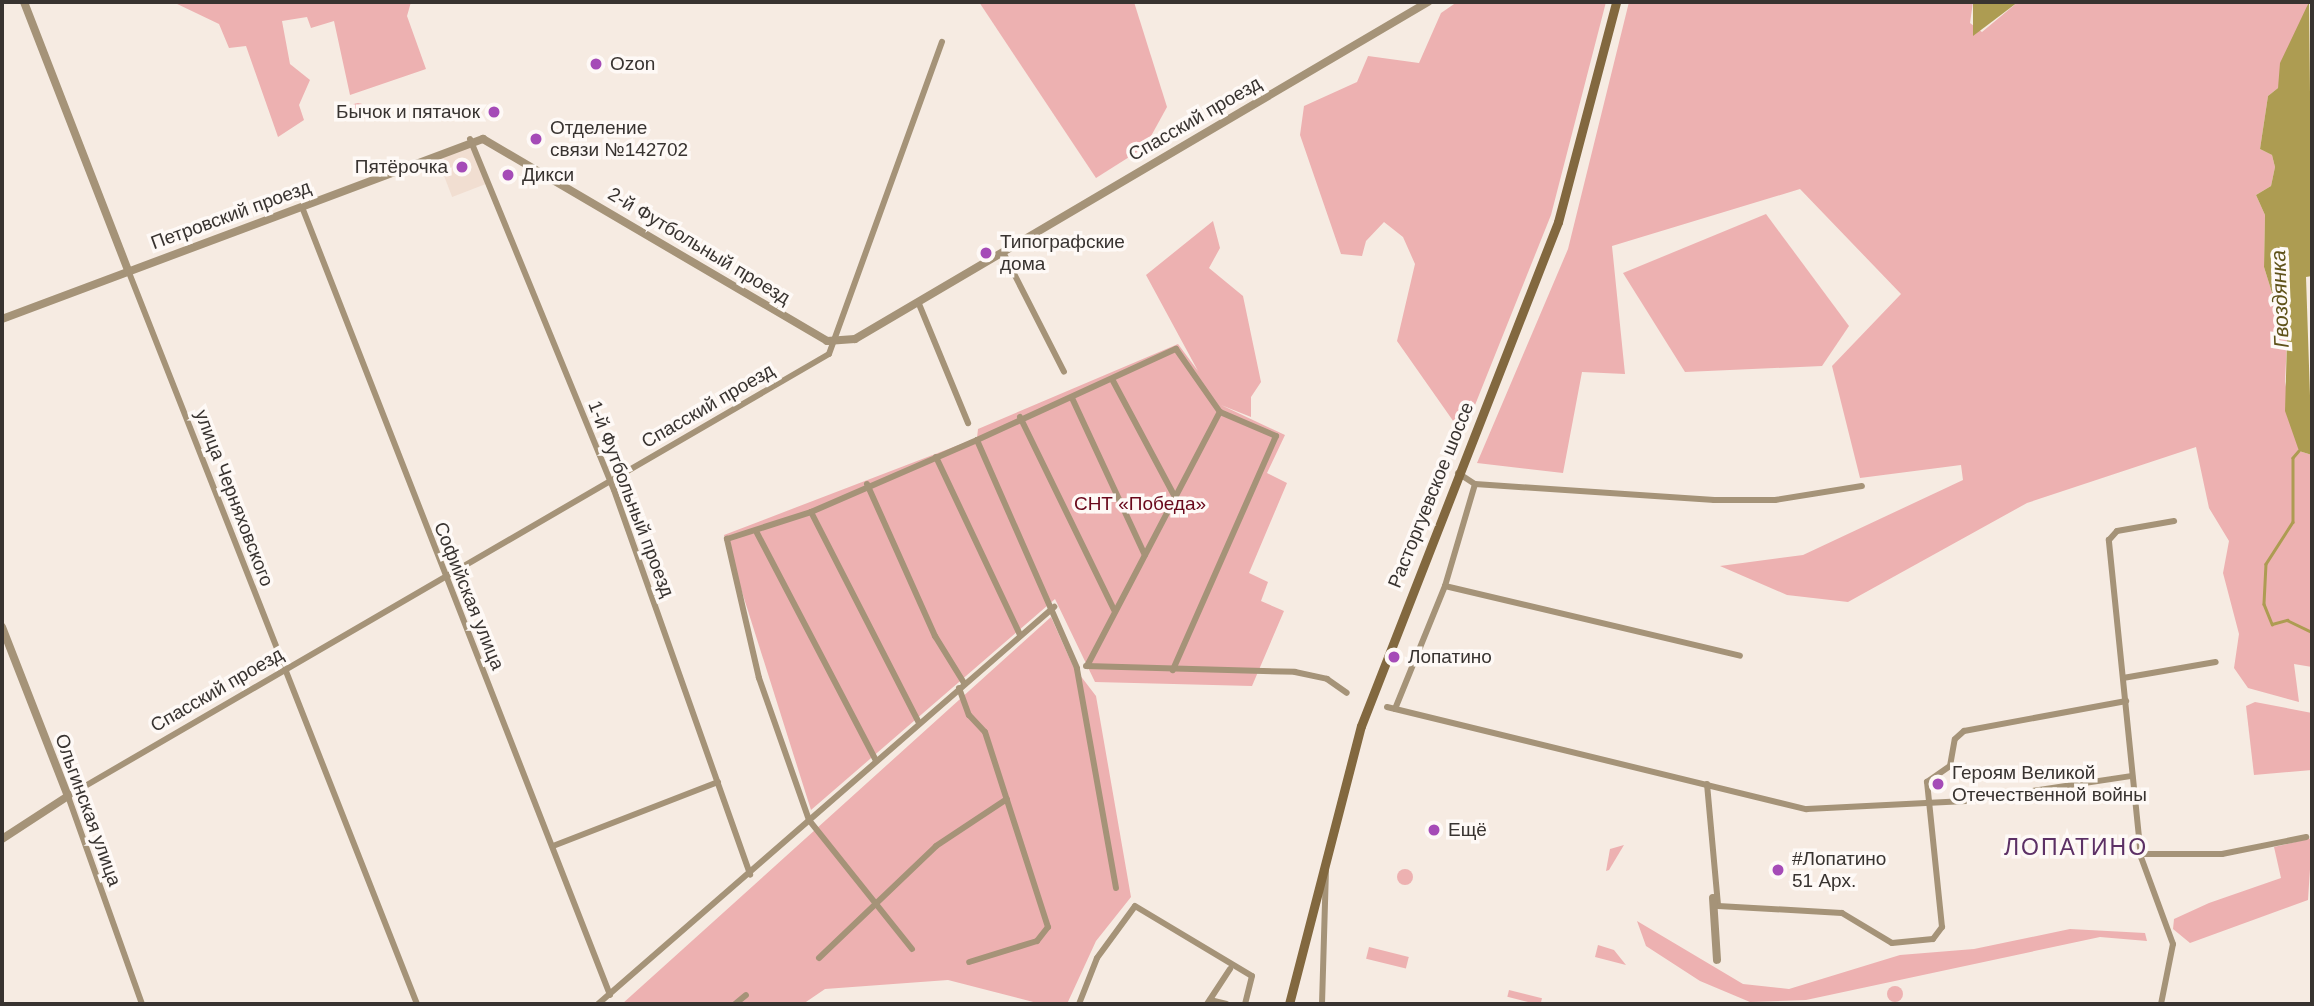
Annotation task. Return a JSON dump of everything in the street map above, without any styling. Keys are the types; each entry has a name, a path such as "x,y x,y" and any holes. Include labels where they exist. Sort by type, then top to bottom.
{"main road":[{"name":"Расторгуевское шоссе","path":"1289,1004 1361,726 1558,222 1616,2"}],"street":[{"name":"улица Черняховского","path":"24,2 417,1004"},
{"name":"Спасский проезд","path":"2,839 68,796 829,354 838,343 919,304 1190,140 1428,2"},
{"path":"838,343 942,42"},
{"name":"Петровский проезд","path":"2,319 302,207 470,139"},
{"name":"2-й Футбольный проезд","path":"470,139 497,143 838,343"},
{"name":"1-й Футбольный проезд","path":"470,139 610,480 750,875"},
{"name":"Софийская улица","path":"302,207 443,577 553,845 607,999"},
{"path":"1003,254 1064,372"},
{"path":"919,304 968,423"},
{"path":"912,949 878,901 809,820 759,678 727,538 757,533 811,512 867,484 936,457 1020,417 1072,398 1176,349 1220,412 1276,436 1173,670"},
{"path":"1112,379 1176,499"},
{"path":"1072,398 1144,555"},
{"path":"1087,666 1220,412"},
{"path":"1020,417 1114,610"},
{"path":"979,437 1054,607 1077,668 1116,888"},
{"path":"936,457 1020,635"},
{"path":"1458,473 1475,484 1714,500 1775,500 1862,486"},
{"path":"867,484 935,636 961,686 969,715 985,732 1048,927 1037,941 969,962"},
{"path":"1395,709 1445,586 1478,492 1475,484"},
{"path":"811,512 919,723"},
{"path":"2161,1004 2173,944 2140,855 2111,534 2174,521"},
{"path":"757,533 876,761"},
{"path":"1445,586 1740,656"},
{"path":"598,1004 750,875 919,723 1054,607"},
{"name":"Ольгинская улица","path":"2,627 68,796 142,1004"},
{"path":"2123,678 2217,662"},
{"path":"1077,668 1087,666 1295,672 1327,679 1347,694"},
{"path":"1713,898 1728,909 1842,914 1892,943 1933,939 1942,927 1927,782 1950,766 1955,739 1964,731 2126,701"},
{"path":"1387,706 1807,808 1928,804 2132,776"},
{"path":"553,845 718,782"},
{"path":"1707,785 1717,960"},
{"path":"819,958 936,846 1007,799"},
{"path":"2140,855 2222,854 2306,837"},
{"path":"1322,1004 1329,950 1326,858"},
{"path":"1079,1004 1097,958 1135,906 1230,969 1252,976 1245,1004"},
{"path":"1227,1004 1208,1002 1230,969"},
{"path":"735,1004 746,995"}],"shaded area":[{"path":"470,143 486,184 452,197 436,156"}],"green space":[{"path":"173,2 411,2 407,16 426,69 350,95 334,21 311,28 307,17 282,21 290,64 310,80 299,105 304,120 278,137 246,46 229,48 219,24"},
{"path":"979,2 1134,2 1167,107 1145,147 1096,178"},
{"path":"1457,2 1606,2 1551,215 1463,435 1397,341 1415,264 1403,237 1384,222 1366,241 1362,256 1341,254 1300,135 1304,106 1357,82 1368,56 1419,63 1441,13"},
{"path":"1629,2 1973,2 1970,23 1982,32 2018,2 2309,2 2278,88 2268,96 2260,149 2272,155 2275,167 2271,186 2256,195 2265,215 2264,267 2287,341 2285,382 2299,451 2312,455 2312,667 2294,664 2299,702 2248,688 2234,668 2239,634 2223,573 2229,541 2209,508 2196,447 2027,503 1848,602 1787,595 1720,566 1803,555 1963,480 1961,465 1860,478 1832,366 1901,294 1800,189 1612,246 1625,374 1582,372 1563,473 1477,463 1568,249"},
{"path":"358,103 364,106 367,112 364,118 358,121 352,118 349,112 352,106"},
{"path":"1766,214 1849,326 1822,366 1685,372 1623,273"},
{"name":"СНТ «Победа»","path":"1213,221 1220,248 1209,268 1243,296 1261,382 1251,397 1251,417 1221,405 1285,435 1267,473 1287,483 1249,573 1268,582 1261,601 1284,611 1252,686 1095,682 1055,599 811,810 724,535 977,438 978,429 1178,344 1198,371 1146,275"},
{"path":"1051,617 1073,666 1096,696 1131,897 1096,941 1067,1004 1041,1004 948,980 825,989 803,1004 622,1004"},
{"path":"2255,702 2312,713 2312,770 2254,775 2246,706"},
{"path":"2312,838 2308,900 2190,943 2173,929 2174,919 2209,903 2281,878 2274,847"},
{"path":"1624,845 1609,870 1606,871 1610,849"},
{"path":"1405,869 1411,871 1411,883 1405,885 1399,883 1397,877 1399,871"},
{"path":"1637,921 1743,984 1789,989 1900,955 1974,949 2070,929 2145,933 2147,941 2100,937 1806,1000 1750,1002 1700,981 1646,946"},
{"path":"1598,945 1614,950 1626,965 1595,957"},
{"path":"1369,947 1409,957 1406,969 1366,959"},
{"path":"1895,986 1903,994 1895,1002 1887,994"},
{"path":"1509,990 1542,998 1541,1004 1536,1004 1507,997"}],"water":[{"path":"1973,2 2018,2 1973,36"},
{"name":"Гвоздянка","path":"2309,2 2312,276 2306,277 2312,455 2299,451 2285,411 2287,341 2264,267 2265,215 2256,195 2271,186 2275,167 2272,155 2260,149 2268,96 2278,88 2280,63"}],"waterway":[{"path":"2299,451 2293,458 2293,522 2266,564 2264,604 2272,624 2287,620 2312,632"}],"place":[{"name":"Ozon","path":"596,64"},
{"name":"Бычок и пятачок","path":"494,112"},
{"name":"Отделение связи №142702","path":"536,139"},
{"name":"Пятёрочка","path":"462,167"},
{"name":"Дикси","path":"508,175"},
{"name":"Типографские дома","path":"986,253"},
{"name":"Лопатино","path":"1394,657"},
{"name":"Героям Великой Отечественной войны","path":"1938,784"},
{"name":"Ещё","path":"1434,830"},
{"name":"#Лопатино 51 Арх.","path":"1778,870"}],"district":[{"name":"ЛОПАТИНО","path":"2076,847"}]}
